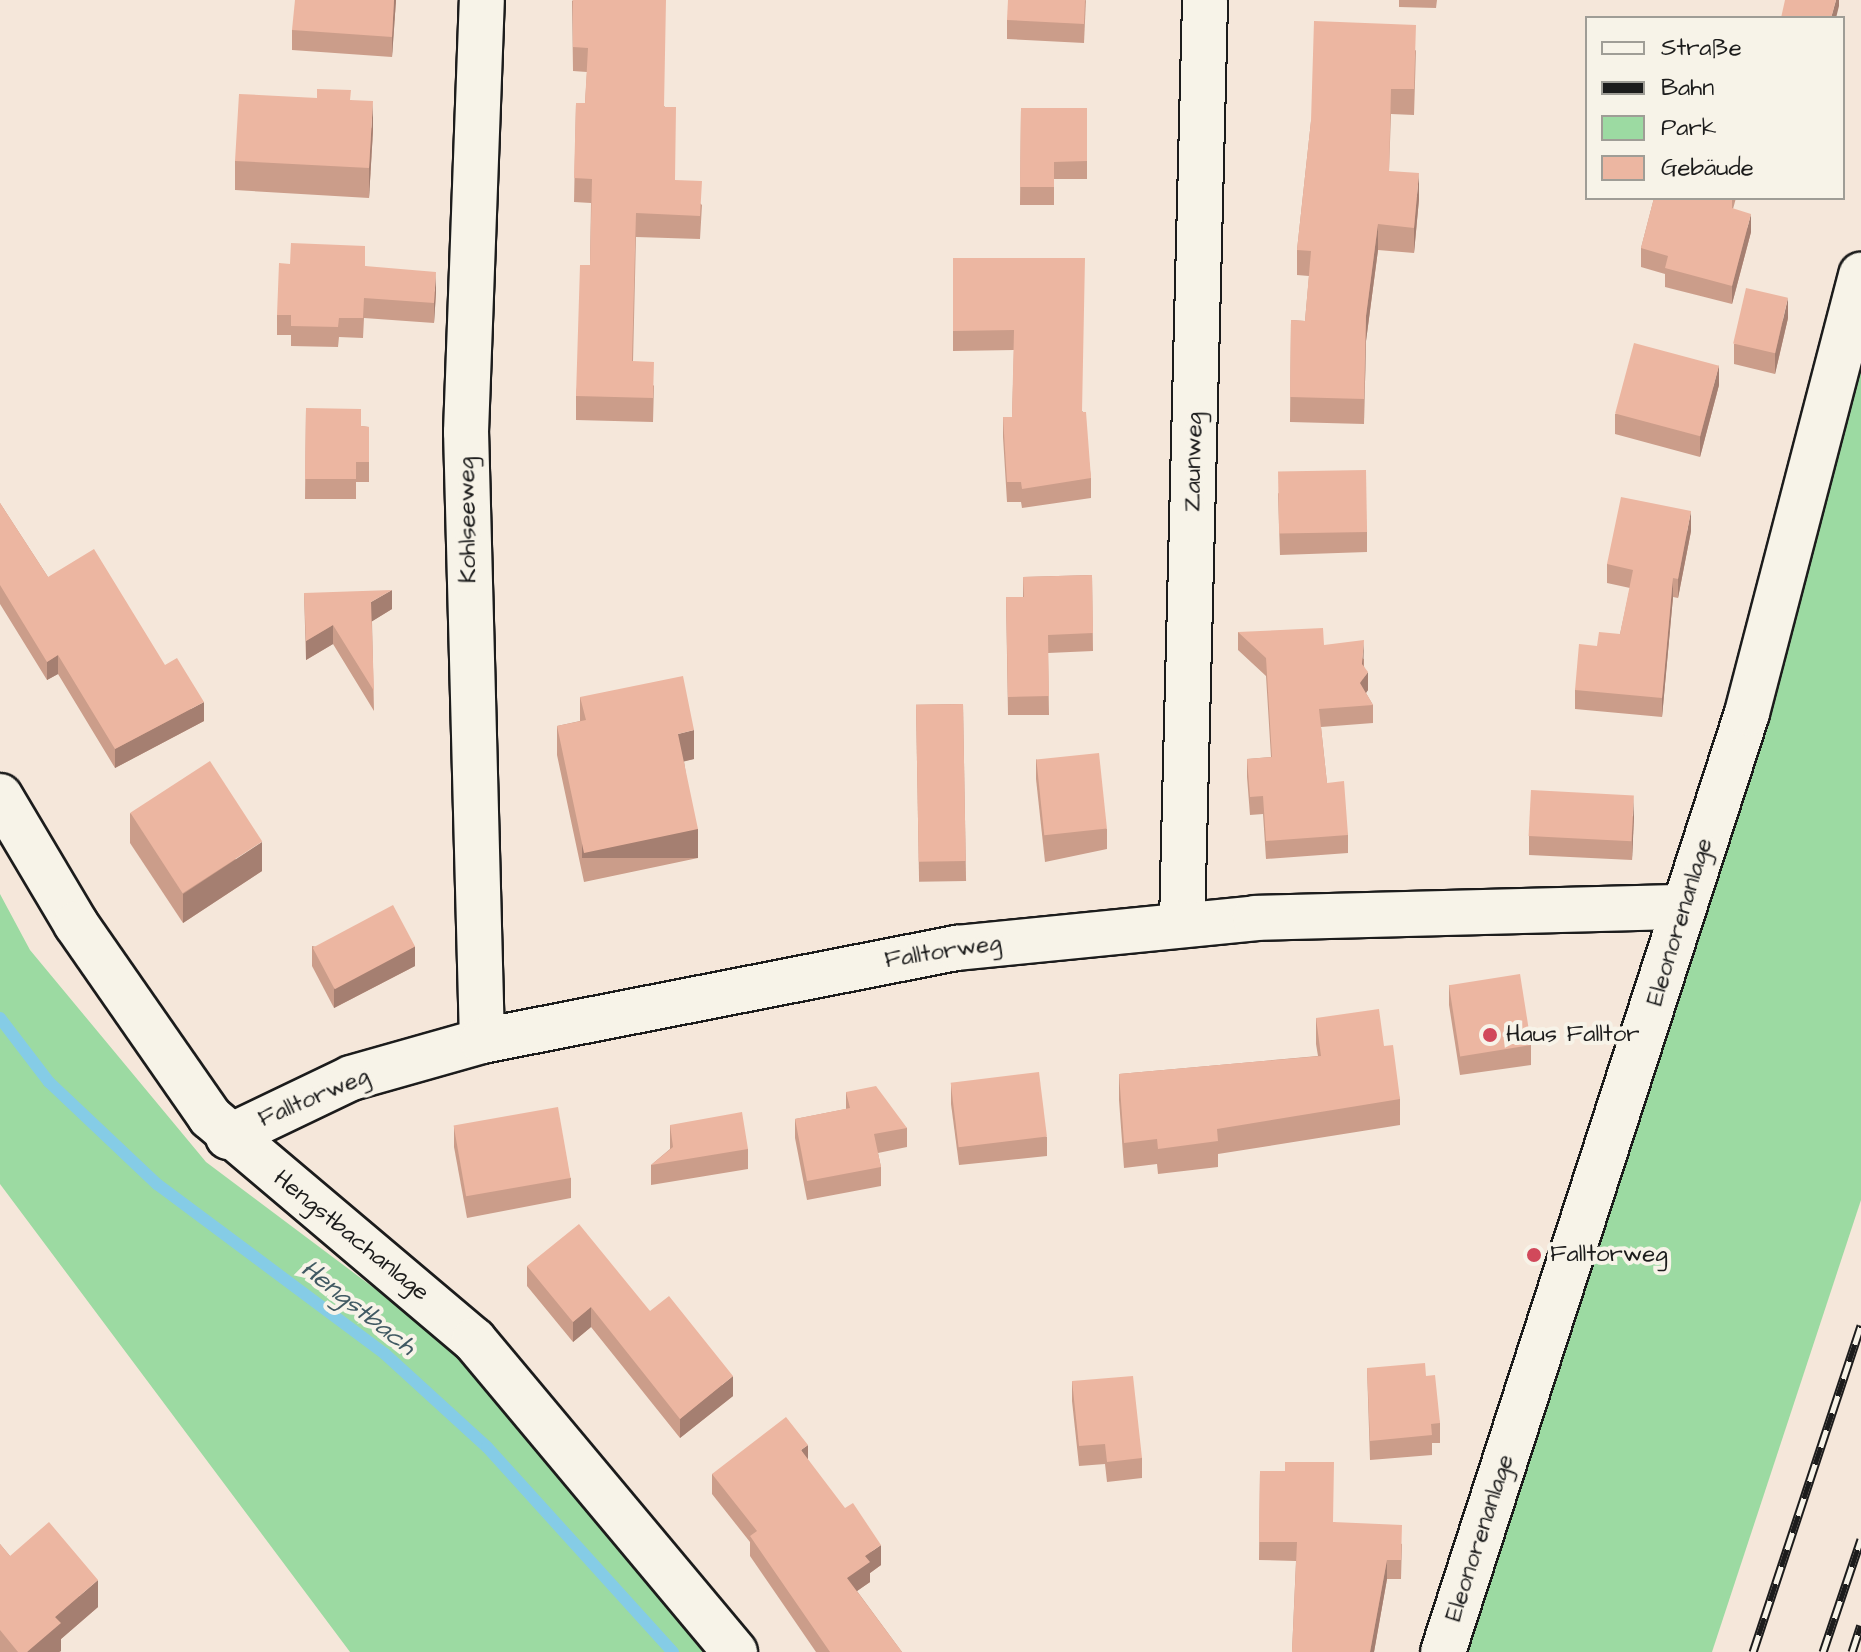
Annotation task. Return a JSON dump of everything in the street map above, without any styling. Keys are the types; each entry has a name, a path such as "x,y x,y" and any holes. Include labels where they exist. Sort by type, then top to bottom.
{"street":[{"name":"Kohlseeweg","path":"482,0 466,432 482,1041"},
{"name":"Zaunweg","path":"1182,923 1205,0"},
{"name":"Eleonorenanlage","path":"1443,1652 1747,713 1861,275"},
{"name":"Hengstbachanlage","path":"0,796 76,924 228,1137 474,1340 735,1652"},
{"name":"Falltorweg","path":"228,1137 351,1078 482,1041 957,948 1182,923 1683,907"}],"green space":[{"path":"1861,348 1861,1200 1712,1652 1461,1652"},
{"path":"0,894 30,950 206,1162 462,1354 703,1652 350,1652 0,1184"}],"building":[{"path":"295,0 394,0 392,37 292,30"},
{"path":"573,0 666,0 664,107 676,107 675,180 702,181 700,216 636,213 632,361 654,362 653,398 576,396 580,265 590,265 592,179 574,178 576,103 585,103 588,48 573,47"},
{"path":"1008,0 1085,0 1084,24 1007,20"},
{"path":"1785,0 1836,0 1832,16 1781,16"},
{"path":"1314,21 1416,25 1414,89 1391,89 1389,171 1419,173 1414,228 1378,224 1366,316 1364,399 1290,397 1291,320 1305,321 1311,251 1297,250 1311,121"},
{"path":"317,89 351,90 350,100 373,101 369,168 235,161 239,94 317,98"},
{"path":"1021,108 1087,108 1087,161 1054,162 1054,187 1020,187"},
{"path":"1653,200 1732,200 1732,208 1751,214 1732,286 1665,268 1668,256 1641,248"},
{"path":"291,243 365,246 365,266 436,272 434,303 364,298 363,318 339,318 338,327 291,326 291,315 277,315 279,263 290,264"},
{"path":"953,258 1085,258 1082,412 1086,412 1091,478 1022,489 1021,482 1007,482 1003,417 1012,417 1014,330 953,331"},
{"path":"1746,288 1788,298 1775,353 1733,344"},
{"path":"1634,343 1719,366 1700,436 1615,414"},
{"path":"306,408 361,409 361,426 369,427 369,462 356,462 356,479 305,479"},
{"path":"1366,470 1367,532 1279,534 1278,472"},
{"path":"1621,497 1691,511 1678,579 1673,578 1662,698 1575,690 1579,644 1597,646 1599,632 1620,634 1633,570 1607,564"},
{"path":"0,503 48,577 94,549 165,665 177,658 204,702 115,749 58,655 47,662 0,585"},
{"path":"1092,575 1093,633 1048,635 1049,696 1008,697 1006,597 1024,597 1023,577"},
{"path":"392,590 371,602 374,691 333,625 306,641 304,593"},
{"path":"1323,628 1324,645 1364,640 1362,664 1368,672 1360,683 1373,705 1319,709 1327,783 1344,781 1348,835 1266,841 1263,796 1250,797 1247,759 1272,757 1266,658 1238,632"},
{"path":"683,676 694,730 678,734 698,829 584,853 557,726 586,720 580,697"},
{"path":"963,704 966,861 919,862 916,705"},
{"path":"1099,753 1107,829 1044,835 1036,760"},
{"path":"210,761 262,842 183,893 130,813"},
{"path":"1531,790 1634,795 1631,841 1529,836"},
{"path":"393,905 415,946 335,989 313,948"},
{"name":"Haus Falltor","path":"1520,974 1531,1045 1460,1056 1449,985"},
{"path":"1379,1009 1384,1046 1393,1045 1400,1099 1217,1129 1218,1141 1158,1149 1157,1139 1124,1143 1119,1074 1321,1056 1316,1018"},
{"path":"1039,1072 1047,1137 959,1147 951,1083"},
{"path":"876,1086 907,1128 874,1134 881,1167 807,1181 795,1119 850,1108 846,1092"},
{"path":"558,1107 571,1178 466,1196 454,1125"},
{"path":"742,1112 748,1149 651,1165 673,1147 670,1125"},
{"path":"579,1224 650,1311 669,1296 733,1376 680,1419 591,1307 573,1322 527,1266"},
{"path":"1425,1363 1426,1376 1435,1375 1440,1423 1431,1424 1432,1435 1370,1441 1367,1368"},
{"path":"1133,1376 1142,1458 1107,1462 1105,1444 1079,1446 1072,1381"},
{"path":"786,1417 808,1445 801,1450 845,1508 853,1503 881,1545 865,1556 870,1562 847,1578 902,1652 830,1652 750,1536 757,1531 712,1474"},
{"path":"1285,1462 1334,1462 1333,1522 1402,1525 1401,1560 1387,1560 1370,1652 1292,1652 1297,1542 1259,1542 1260,1471 1285,1471"},
{"path":"49,1522 98,1580 55,1617 61,1623 27,1652 18,1652 0,1630 0,1544 10,1556"}],"waterway":[{"name":"Hengstbach","path":"0,1018 49,1082 157,1184 385,1354 487,1447 673,1652"}],"railway":[{"path":"1753,1652 1861,1325"},
{"path":"1823,1652 1861,1539"},
{"path":"1852,1652 1861,1625"}],"place":[{"name":"Haus Falltor","path":"1490,1035"},
{"name":"Falltorweg","path":"1534,1255"}]}
